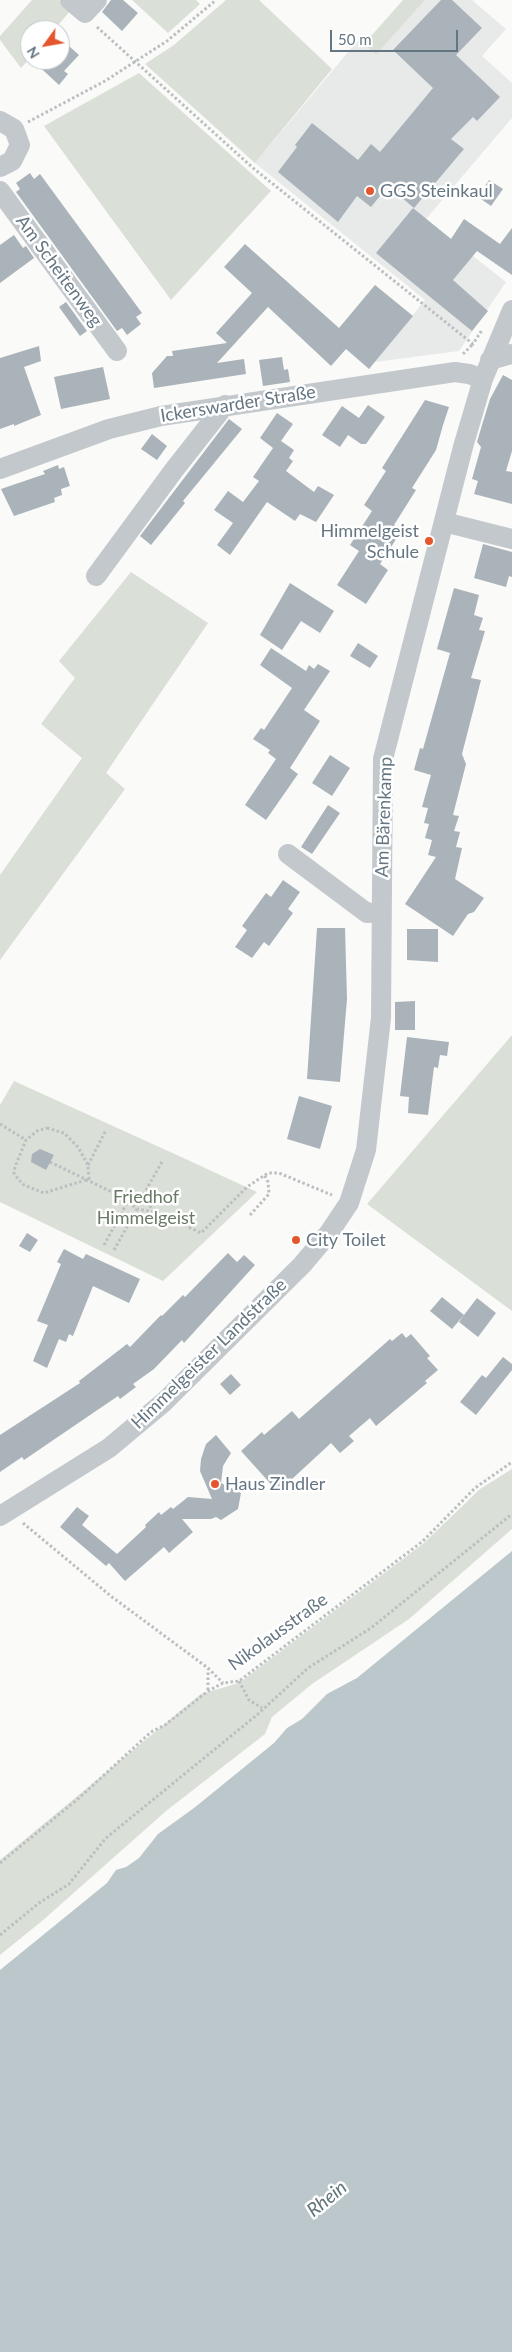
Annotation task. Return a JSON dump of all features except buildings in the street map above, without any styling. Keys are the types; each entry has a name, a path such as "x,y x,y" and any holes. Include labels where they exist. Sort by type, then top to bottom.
{"street":[{"path":"0,167 12,161 18,151 19,140 7,125"},
{"name":"Am Scheitenweg","path":"0,191 12,220 117,351"},
{"name":"Am Bärenkamp","path":"349,1203 366,1150 381,1018 383,759 483,379 512,310"},
{"path":"490,360 512,354"},
{"name":"Ickerswarder Straße","path":"0,469 109,429 160,416 455,372 483,379"},
{"path":"96,576 174,470 226,405"},
{"path":"444,522 512,539"},
{"path":"288,854 367,912 382,912"},
{"name":"Himmelgeister Landstraße","path":"4,1514 109,1448 164,1402 302,1265 329,1233 349,1203"}],"path":[{"path":"7,125 105,81 167,41 216,0"},
{"path":"84,4 89,20 252,168 473,344 484,328"},
{"path":"0,1124 26,1140"},
{"path":"42,1128 64,1133 78,1147 88,1165 89,1179 44,1193 24,1185 14,1174 26,1140 42,1128"},
{"path":"88,1165 106,1130"},
{"path":"141,1199 164,1160"},
{"path":"50,1162 89,1179 120,1196 136,1209 158,1213"},
{"path":"120,1196 141,1199 158,1213 201,1233 247,1188 264,1174 272,1172 317,1187 349,1203"},
{"path":"250,1215 269,1194 268,1182 264,1174"},
{"path":"104,1245 127,1203"},
{"path":"114,1250 136,1209"},
{"name":"Nikolausstraße","path":"4,1514 208,1668 223,1683 239,1681 423,1541 475,1488 512,1462"},
{"path":"0,1936 39,1903 69,1884 106,1838 251,1720 308,1668 371,1628 512,1514"},
{"path":"208,1668 208,1691"},
{"path":"239,1681 249,1700 262,1708"},
{"path":"0,1863 78,1798 151,1732 165,1725 208,1691 223,1683"},
{"path":"0,1857 4,1860"}],"shaded area":[{"name":"GGS Steinkaul","path":"425,0 472,0 506,29 482,56 512,83 512,118 426,219 506,282 459,351 375,362 425,300 255,163 359,39 376,55"}],"green space":[{"path":"32,0 59,0 70,11 62,20 20,20 20,67 0,40 0,36"},
{"path":"132,0 196,0 200,4 168,33"},
{"path":"226,0 259,0 332,69 255,163 145,64 174,45"},
{"path":"403,0 425,0 376,55 364,44"},
{"path":"139,73 271,191 171,300 44,126"},
{"path":"131,572 208,623 106,773 125,789 0,960 0,875 82,758 41,724 75,678 59,661"},
{"path":"512,1035 512,1311 367,1204"},
{"name":"Friedhof Himmelgeist","path":"14,1081 257,1192 163,1281 0,1202 0,1105"},
{"path":"512,1469 512,1529 409,1619 312,1684 272,1717 265,1734 166,1811 42,1921 0,1955 0,1860 201,1694 239,1683 424,1543 480,1489"}],"water":[{"name":"Rhein","path":"512,1551 512,2352 0,2352 0,1970 107,1883 116,1870 126,1867 139,1858 158,1834 194,1808 274,1743 287,1728 302,1719 327,1694 357,1678"}],"place":[{"name":"GGS Steinkaul","path":"370,191"},
{"name":"Himmelgeist Schule","path":"429,541"},
{"name":"City Toilet","path":"296,1240"},
{"name":"Haus Zindler","path":"215,1484"}]}
